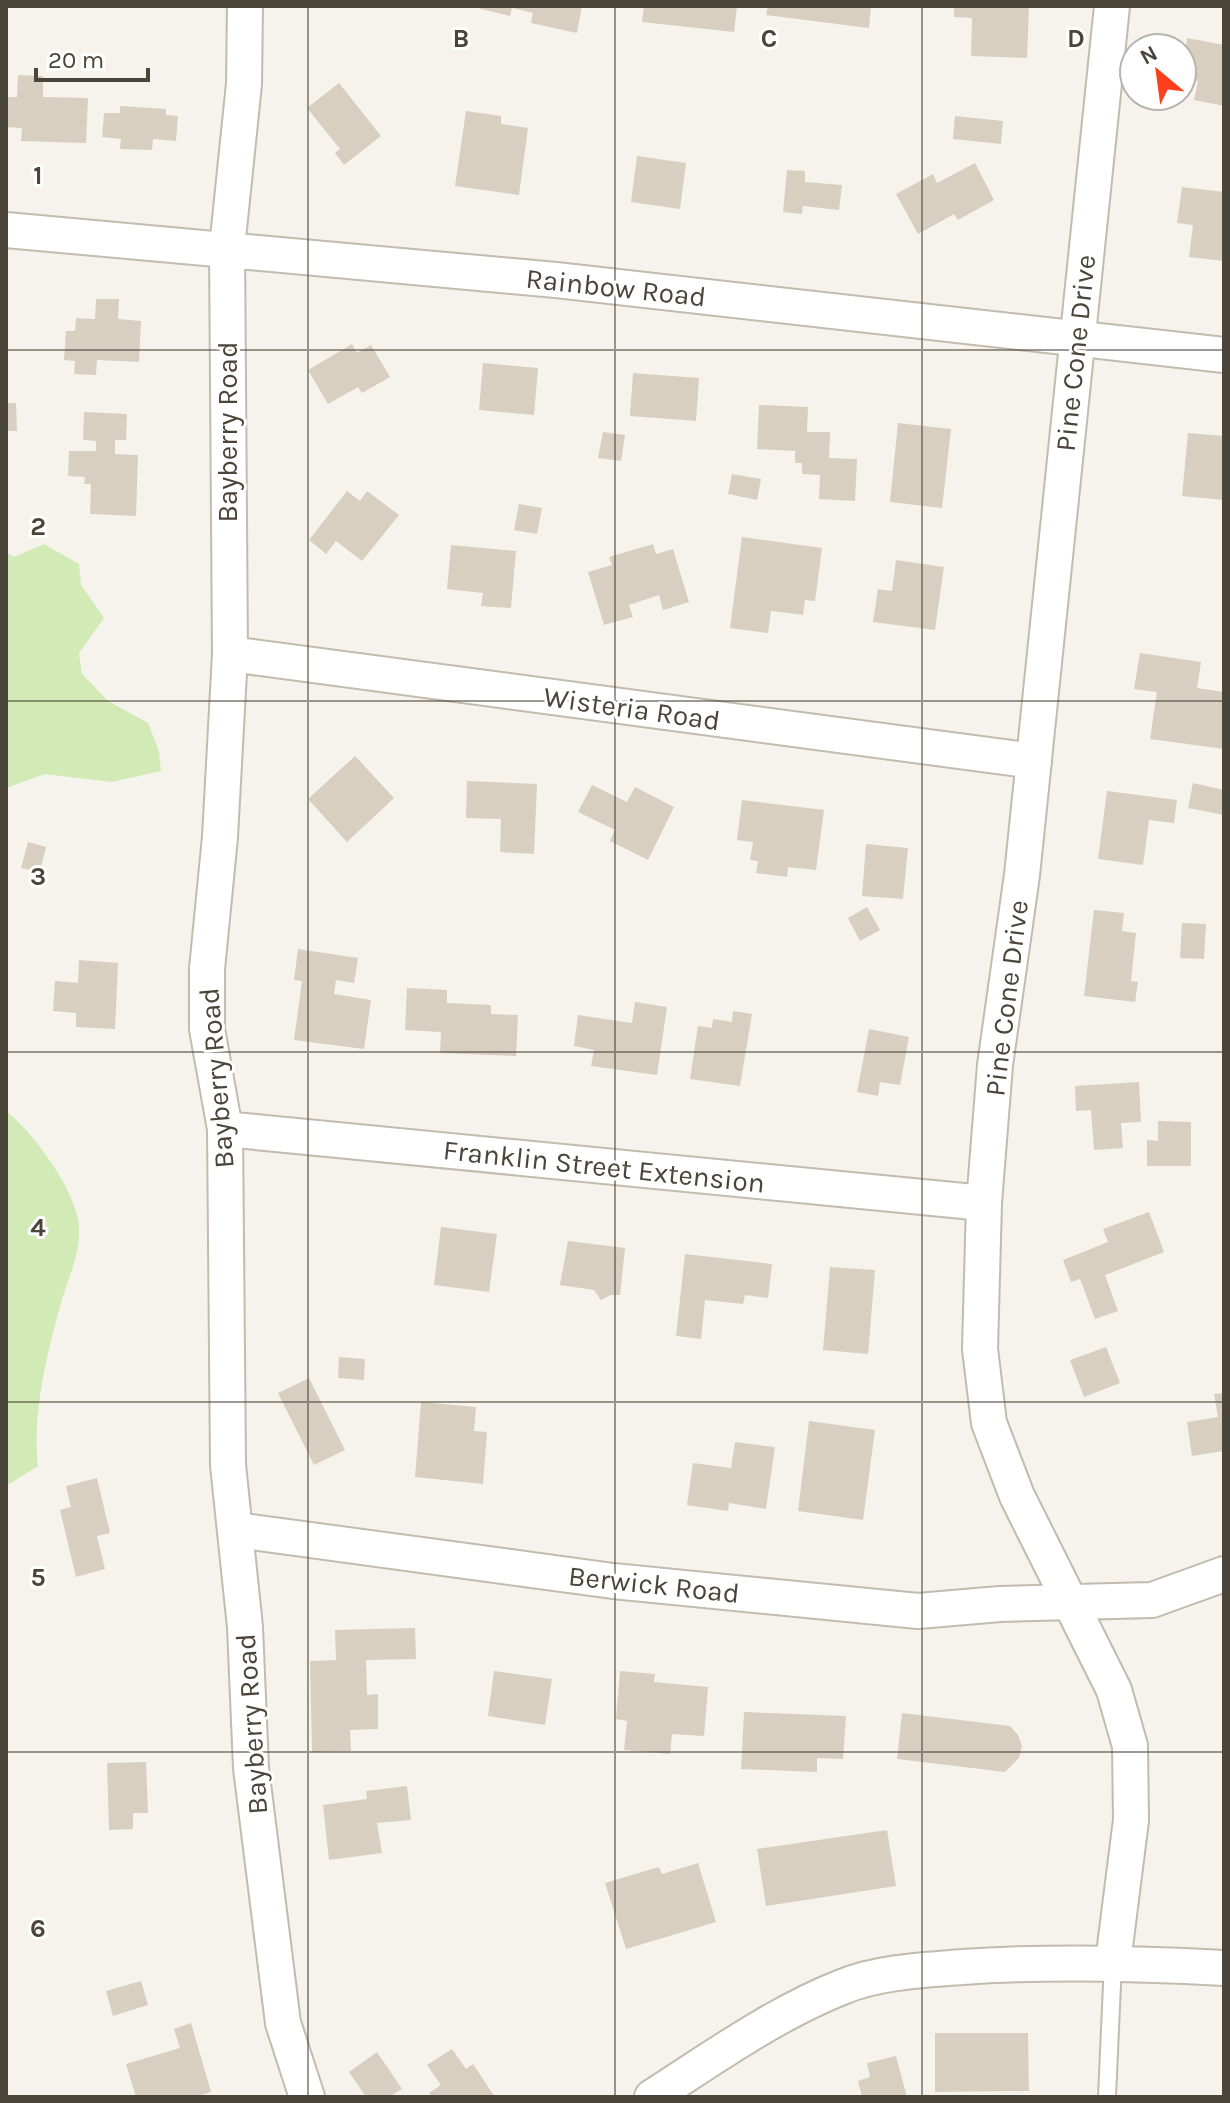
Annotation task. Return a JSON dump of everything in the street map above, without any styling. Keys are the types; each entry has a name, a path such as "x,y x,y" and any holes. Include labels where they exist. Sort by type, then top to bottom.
{"street":[{"name":"Bayberry Road","path":"245,6 244,84 227,248 230,654 220,837 207,984 207,1029 225,1129 228,1465 245,1627 244,1685 256,1815 283,2023 307,2097"},
{"name":"Pine Cone Drive","path":"1112,6 1022,875 995,1065 984,1203 980,1349 989,1423 1017,1496 1114,1690 1130,1746 1131,1820 1113,1962"},
{"name":"Rainbow Road","path":"6,230 227,248 1224,355"},
{"name":"Wisteria Road","path":"230,654 1034,761"},
{"name":"Franklin Street Extension","path":"225,1129 984,1203"},
{"name":"Berwick Road","path":"237,1530 613,1581 918,1611 1072,1601 1152,1600 1224,1574"},
{"path":"652,2097 801,2005 845,1985 914,1971 1113,1962 1224,1968"}],"lane":[{"path":"1107,2097 1113,1962"}],"green space":[{"path":"44,544 79,564 81,585 104,618 79,653 82,674 108,701 148,723 159,751 161,771 112,782 45,774 6,788 6,552 14,557"},
{"path":"6,1111 38,1144 66,1187 77,1215 79,1239 41,1388 37,1428 38,1466 6,1486"}],"building":[{"path":"469,6 582,6 577,33 531,23 533,13 512,8 510,16"},
{"path":"644,6 737,6 734,32 642,22"},
{"path":"768,6 871,6 869,28 766,15"},
{"path":"954,6 1029,6 1027,58 971,56 972,18 954,17"},
{"path":"1198,40 1224,45 1224,106 1198,101"},
{"path":"18,75 43,76 43,97 88,98 86,143 21,141 22,128 6,127 6,97 17,97"},
{"path":"339,83 381,136 344,165 335,153 340,149 307,108"},
{"path":"120,106 166,109 166,115 178,116 176,141 153,139 152,150 120,149 121,139 102,137 104,113 120,113"},
{"path":"466,111 501,116 501,124 528,128 519,195 455,186"},
{"path":"955,116 1003,121 1001,144 953,139"},
{"path":"637,156 686,163 680,209 631,202"},
{"path":"975,163 994,200 958,220 954,214 918,234 896,194 933,174 937,183"},
{"path":"787,170 805,171 805,182 842,185 839,210 803,206 802,214 783,212"},
{"path":"1182,187 1224,192 1224,261 1189,257 1193,225 1177,223"},
{"path":"96,299 119,299 118,319 141,321 139,362 97,360 96,375 74,374 75,361 64,360 66,331 75,331 76,318 95,319"},
{"path":"352,344 357,353 371,345 390,377 362,393 358,387 328,404 308,370"},
{"path":"483,363 538,368 534,415 479,410"},
{"path":"633,373 699,378 696,421 630,416"},
{"path":"6,403 16,403 17,431 6,431"},
{"path":"759,405 808,407 807,432 830,432 829,458 857,459 855,501 819,499 820,475 802,474 802,463 795,463 795,451 757,449"},
{"path":"84,412 127,414 126,440 115,440 115,454 138,455 136,516 90,514 91,484 84,484 85,477 68,476 69,451 96,451 96,441 83,440"},
{"path":"898,423 951,429 942,508 890,502"},
{"path":"603,432 625,435 621,461 598,458"},
{"path":"1188,433 1224,436 1224,500 1182,496"},
{"path":"732,474 761,479 757,500 728,494"},
{"path":"347,491 360,501 367,491 399,515 362,561 336,541 326,554 309,540"},
{"path":"519,504 542,508 537,534 514,530"},
{"path":"742,537 822,548 815,601 805,600 803,615 771,611 768,633 730,628"},
{"path":"653,544 656,554 673,549 689,602 663,610 659,595 629,605 633,617 604,625 588,572 612,565 609,557"},
{"path":"451,545 516,551 511,608 481,606 483,593 447,589"},
{"path":"896,560 944,567 935,630 873,622 878,589 892,591"},
{"path":"1140,653 1201,662 1197,688 1224,692 1224,749 1150,739 1157,692 1134,689"},
{"path":"355,756 394,798 347,842 308,799"},
{"path":"467,781 537,784 534,854 500,852 501,819 466,818"},
{"path":"1193,783 1224,790 1224,815 1188,808"},
{"path":"592,785 627,802 635,787 674,807 648,860 610,841 615,830 578,812"},
{"path":"1107,791 1177,800 1174,823 1149,820 1143,865 1098,859"},
{"path":"742,800 824,810 816,870 788,867 787,877 756,873 758,861 750,860 753,842 737,840"},
{"path":"28,842 46,847 40,872 21,868"},
{"path":"866,844 908,848 903,899 862,896"},
{"path":"867,907 880,930 860,941 848,918"},
{"path":"1094,910 1124,913 1122,931 1136,933 1131,981 1138,982 1135,1002 1084,996"},
{"path":"1182,923 1206,924 1204,959 1180,958"},
{"path":"298,949 358,958 354,983 336,980 334,994 371,1000 364,1049 294,1040 302,981 294,980"},
{"path":"79,960 118,963 115,1029 76,1027 76,1013 53,1011 55,981 78,983"},
{"path":"407,988 447,990 447,1003 491,1005 491,1014 518,1015 516,1056 440,1053 441,1032 405,1030"},
{"path":"635,1002 667,1007 657,1075 591,1066 594,1050 574,1046 578,1015 632,1023"},
{"path":"733,1011 752,1014 740,1086 690,1079 698,1026 712,1028 713,1019 732,1022"},
{"path":"869,1029 909,1037 900,1085 880,1082 878,1096 857,1092"},
{"path":"1139,1082 1141,1122 1121,1123 1123,1148 1094,1150 1091,1110 1076,1111 1075,1086"},
{"path":"1158,1121 1191,1122 1191,1166 1147,1166 1147,1140 1158,1141"},
{"path":"1149,1212 1164,1252 1105,1275 1118,1311 1095,1319 1080,1279 1071,1282 1063,1260 1108,1242 1103,1229"},
{"path":"441,1227 497,1234 489,1292 434,1285"},
{"path":"568,1241 625,1248 620,1295 601,1300 594,1290 560,1285"},
{"path":"685,1254 772,1264 768,1298 745,1295 743,1304 705,1300 701,1339 676,1336"},
{"path":"830,1267 875,1270 868,1354 823,1350"},
{"path":"1106,1347 1120,1383 1084,1397 1070,1360"},
{"path":"339,1357 365,1359 364,1380 338,1378"},
{"path":"309,1378 345,1450 314,1465 278,1393"},
{"path":"1224,1393 1224,1451 1192,1456 1187,1422 1218,1417 1214,1394"},
{"path":"421,1402 476,1407 474,1431 487,1432 483,1484 415,1477"},
{"path":"809,1421 875,1430 863,1520 798,1511"},
{"path":"735,1442 775,1447 766,1509 729,1503 728,1511 687,1505 693,1463 731,1468"},
{"path":"97,1478 110,1533 97,1536 105,1569 76,1577 60,1510 71,1507 66,1486"},
{"path":"415,1628 416,1659 366,1660 367,1695 378,1694 378,1729 350,1730 351,1751 312,1752 310,1661 336,1660 335,1630"},
{"path":"494,1671 552,1679 545,1725 488,1716"},
{"path":"620,1671 655,1674 654,1682 708,1687 704,1736 672,1734 670,1754 624,1750 627,1721 616,1719"},
{"path":"744,1712 846,1716 843,1759 817,1758 817,1772 741,1769"},
{"path":"902,1713 1010,1726 1022,1746 1019,1758 1005,1772 897,1759"},
{"path":"146,1762 148,1813 133,1813 133,1829 109,1830 107,1763"},
{"path":"407,1786 411,1820 377,1823 382,1853 329,1860 323,1805 367,1799 366,1791"},
{"path":"887,1830 896,1886 766,1906 757,1849"},
{"path":"698,1863 716,1922 626,1949 605,1883 659,1867 662,1874"},
{"path":"141,1981 148,2005 113,2016 106,1991"},
{"path":"191,2023 211,2092 195,2097 136,2097 126,2064 180,2048 174,2029"},
{"path":"935,2033 1028,2033 1029,2091 935,2092"},
{"path":"452,2049 466,2069 473,2064 495,2097 432,2097 429,2093 441,2085 427,2065"},
{"path":"377,2052 402,2089 389,2097 366,2097 349,2072"},
{"path":"896,2056 907,2097 862,2097 858,2081 870,2077 867,2063"}]}
